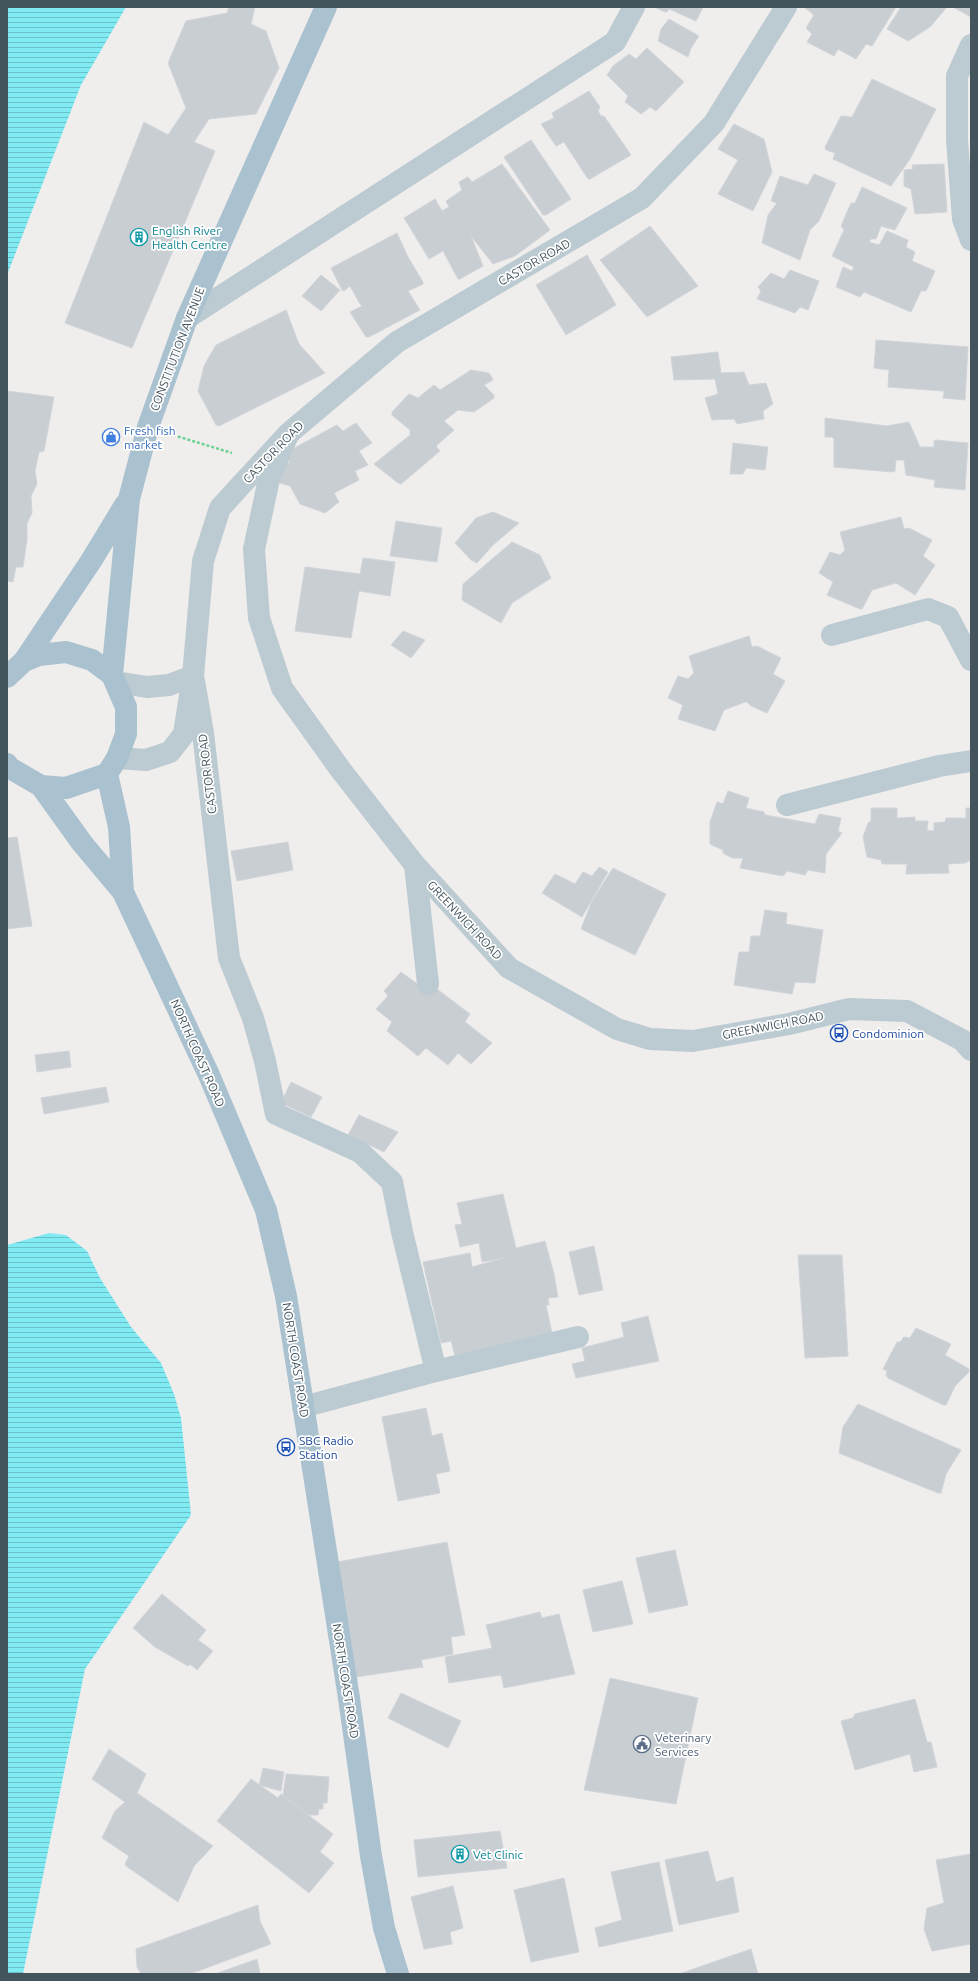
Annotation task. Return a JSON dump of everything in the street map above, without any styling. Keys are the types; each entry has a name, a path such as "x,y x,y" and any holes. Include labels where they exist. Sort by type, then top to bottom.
{"main road":[{"name":"CONSTITUTION AVENUE","path":"114,678 129,499 148,427 187,318 326,7"},
{"name":"CONSTITUTION AVENUE","path":"12,671 91,562 129,499"},
{"path":"12,671 39,655 66,652 92,660 114,678 126,707 126,734 112,766 124,892"},
{"path":"41,786 66,788 112,766"},
{"path":"8,767 41,786 82,842 124,892"},
{"name":"NORTH COAST ROAD","path":"124,892 209,1075 266,1210 286,1296 349,1698 371,1856 384,1928 398,1974"}],"street":[{"path":"187,318 615,42 634,7"},
{"name":"CASTOR ROAD","path":"436,1371 402,1232 392,1182 360,1152 276,1114 265,1061 253,1018 229,958 204,741 193,676 203,560 220,508 288,434 397,342 642,198 714,123 786,7"},
{"path":"971,45 957,76 958,140 963,219 971,240"},
{"name":"GREENWICH ROAD","path":"288,434 269,479 254,549 259,618 282,688 340,769 415,865 509,968 624,1031 650,1039 693,1041 789,1024 849,1009 907,1011 962,1040 971,1050"},
{"path":"832,635 928,609 948,617 971,660"},
{"path":"112,766 146,760 170,752 184,734 193,676 169,685 147,687 114,678"},
{"path":"787,805 939,766 971,761"},
{"path":"415,865 428,984"},
{"path":"303,1407 436,1371 578,1337"}],"path":[{"path":"148,427 262,463"}],"water":[{"path":"7,7 126,7 81,85 7,275"},
{"path":"49,1233 66,1235 87,1251 100,1278 131,1327 161,1363 174,1394 181,1418 191,1515 85,1669 23,1974 7,1974 7,1245"}],"building":[{"name":"English River Health Centre","path":"229,7 255,7 251,24 266,31 279,68 256,114 209,119 194,142 215,151 132,348 65,323 144,122 168,135 186,108 168,63 186,21 227,13"},
{"path":"654,7 703,7 696,21 669,9 665,12"},
{"path":"804,7 896,7 872,46 866,44 856,59 838,49 834,56 807,42 812,34 806,28 814,15"},
{"path":"901,7 947,7 930,27 908,41 887,29"},
{"path":"953,7 971,7 971,17"},
{"path":"669,19 699,36 691,48 688,57 658,41 661,29"},
{"path":"647,48 684,82 656,111 650,107 641,114 625,102 628,96 607,75 613,66 629,54 636,59"},
{"path":"872,79 936,109 910,159 891,186 833,159 835,153 826,150 825,147 841,116 852,117"},
{"path":"589,91 600,107 598,111 601,116 604,116 631,155 588,179 564,142 556,146 541,124 554,118 552,113"},
{"path":"734,124 764,139 772,172 753,211 718,194 738,160 718,149"},
{"path":"531,140 571,199 546,215 543,215 504,157"},
{"path":"502,164 550,230 515,256 493,264 471,236 483,266 458,279 443,251 429,259 404,218 435,199 442,211 449,207 446,201 462,190 459,182 468,177 472,182"},
{"path":"944,164 947,212 915,214 911,189 904,186 904,170 913,169 912,165"},
{"path":"814,174 836,183 819,221 810,230 800,260 762,243 768,215 777,203 771,201 780,176 808,185"},
{"path":"862,187 907,208 895,230 881,226 876,239 871,239 869,242 879,245 887,231 908,240 906,247 915,252 912,261 935,271 926,291 921,291 911,312 864,292 860,297 836,287 843,267 852,271 854,267 832,256 844,230 841,226 851,203 855,203"},
{"path":"650,226 698,286 647,317 600,260"},
{"path":"397,233 408,257 423,282 423,284 408,291 420,310 369,337 366,337 350,312 362,306 350,286 344,291 342,290 331,268"},
{"path":"587,255 616,305 566,335 536,285"},
{"path":"790,270 819,281 808,310 800,307 795,313 757,299 761,291 758,287 771,273 784,279"},
{"path":"321,275 340,290 321,311 302,296"},
{"path":"286,310 299,344 325,373 219,426 216,425 198,391 204,366 216,345"},
{"path":"876,340 968,347 965,400 943,398 943,391 888,387 889,370 874,368"},
{"path":"718,352 721,373 744,372 749,385 766,383 773,404 763,411 764,419 737,424 734,419 712,420 705,398 718,394 715,379 674,380 671,357"},
{"path":"471,370 489,373 493,380 484,385 494,395 494,398 474,412 458,410 444,421 454,430 436,446 440,451 401,484 374,464 410,435 410,430 392,415 392,412 409,394 418,398 434,385 440,390"},
{"path":"7,391 54,397 44,451 39,452 35,471 37,484 31,496 32,513 27,523 27,540 23,567 16,567 13,582 7,581"},
{"path":"825,418 887,426 909,422 920,447 934,447 934,441 936,440 968,443 965,490 934,487 935,480 906,475 904,460 896,460 895,471 892,472 834,467 834,439 832,437 825,437"},
{"path":"356,423 372,443 359,451 368,465 355,471 359,480 334,493 339,502 325,513 300,504 290,486 280,483 278,477 284,466 290,462 283,454 337,425 343,431"},
{"path":"733,443 768,447 765,470 746,468 743,474 730,474"},
{"path":"493,512 519,523 493,545 477,563 471,560 455,543 476,518"},
{"path":"901,517 904,529 909,528 932,540 923,556 935,565 915,595 896,583 872,590 862,609 860,609 827,595 833,582 819,573 830,552 840,555 845,550 840,532"},
{"path":"396,521 442,528 437,562 390,556"},
{"path":"512,542 540,555 551,578 512,603 501,623 462,600 463,584"},
{"path":"363,558 395,562 390,596 359,591 351,638 295,631 305,567 360,574"},
{"path":"403,631 425,640 411,658 391,645"},
{"path":"749,636 752,647 757,646 781,658 773,674 785,681 767,713 745,702 724,710 715,731 678,719 683,705 668,698 678,676 688,679 694,673 689,656"},
{"path":"728,791 749,798 746,808 764,812 765,815 815,824 819,814 841,818 838,831 842,833 826,854 825,873 808,870 805,875 787,871 783,876 740,868 743,858 732,858 723,853 723,850 710,844 710,822 717,802 723,804"},
{"path":"871,808 897,808 897,818 915,817 915,821 928,821 927,830 932,831 934,830 934,823 945,822 946,818 966,818 966,808 971,808 971,860 965,863 948,864 949,873 906,874 907,864 882,864 881,860 867,857 863,837 868,823 871,821"},
{"path":"17,837 32,926 7,929 7,838"},
{"path":"288,842 293,870 237,881 231,851"},
{"path":"599,867 608,872 582,917 542,893 555,874 575,884 583,872 592,876"},
{"path":"613,868 666,894 635,955 581,929 592,901"},
{"path":"765,910 787,913 786,924 823,930 815,983 795,982 792,994 734,985 739,952 749,952 751,936 760,936"},
{"path":"401,972 427,991 433,986 470,1014 465,1022 492,1043 471,1064 458,1053 448,1065 426,1048 418,1056 387,1031 392,1022 376,1009 388,996 384,991"},
{"path":"69,1051 71,1067 37,1072 35,1055"},
{"path":"291,1082 322,1097 311,1117 281,1103"},
{"path":"106,1087 109,1102 44,1114 41,1098"},
{"path":"359,1115 398,1132 384,1152 348,1135"},
{"path":"503,1194 516,1248 545,1241 554,1274 558,1297 548,1298 549,1305 546,1305 553,1338 455,1356 451,1341 441,1343 423,1262 470,1253 472,1267 504,1258 482,1262 479,1243 460,1247 455,1225 462,1224 457,1203"},
{"path":"594,1246 603,1290 579,1295 569,1252"},
{"path":"798,1255 842,1255 848,1356 805,1358"},
{"path":"648,1316 659,1361 576,1378 572,1364 585,1361 582,1348 624,1337 621,1323"},
{"path":"916,1328 951,1344 945,1355 969,1369 969,1372 955,1386 946,1405 943,1405 888,1378 886,1375 887,1371 883,1369 897,1342 900,1342 904,1337 910,1338"},
{"path":"858,1404 961,1450 946,1474 941,1493 839,1453 843,1427"},
{"path":"426,1408 432,1436 442,1433 450,1471 436,1474 440,1493 398,1501 382,1417"},
{"path":"447,1542 465,1635 451,1637 453,1654 421,1660 423,1667 356,1677 337,1562"},
{"path":"675,1550 688,1605 649,1613 636,1558"},
{"path":"622,1581 633,1624 593,1632 583,1590"},
{"path":"162,1594 206,1630 198,1640 213,1651 197,1670 190,1664 188,1666 155,1647 133,1628"},
{"path":"540,1612 542,1618 559,1614 575,1674 504,1688 501,1675 449,1683 445,1657 492,1648 486,1625"},
{"name":"Veterinary Services","path":"610,1678 698,1698 676,1804 584,1790"},
{"path":"401,1693 461,1721 448,1748 388,1718"},
{"path":"915,1699 927,1742 931,1742 937,1767 914,1772 910,1754 855,1770 841,1721 853,1718 855,1714"},
{"path":"109,1749 146,1774 137,1793 213,1846 194,1866 178,1902 126,1866 125,1864 129,1856 102,1838 115,1811 125,1802 92,1779"},
{"path":"263,1768 284,1772 281,1791 259,1785"},
{"path":"286,1774 329,1777 327,1803 323,1803 323,1809 319,1809 318,1815 309,1815 283,1796"},
{"path":"251,1779 278,1798 281,1794 333,1834 320,1852 334,1863 309,1893 217,1821"},
{"name":"Vet Clinic","path":"500,1831 507,1868 418,1877 414,1840"},
{"path":"708,1851 716,1882 733,1877 739,1912 679,1925 665,1860"},
{"path":"971,1854 971,1944 932,1951 924,1929 927,1908 944,1903 936,1860"},
{"path":"659,1862 673,1931 599,1947 595,1928 622,1920 611,1872"},
{"path":"564,1878 579,1952 531,1962 514,1890"},
{"path":"453,1886 463,1928 450,1932 452,1944 424,1949 411,1897"},
{"path":"258,1905 260,1921 271,1944 190,1974 141,1974 137,1967 136,1949"},
{"path":"751,1949 758,1974 679,1974"},
{"path":"257,1959 260,1974 215,1974"}],"place":[{"name":"English River Health Centre","path":"139,237"},
{"name":"Fresh fish market","path":"111,437"},
{"name":"Condominion","path":"839,1033"},
{"name":"SBC Radio Station","path":"286,1447"},
{"name":"Veterinary Services","path":"642,1744"},
{"name":"Vet Clinic","path":"460,1854"}]}
